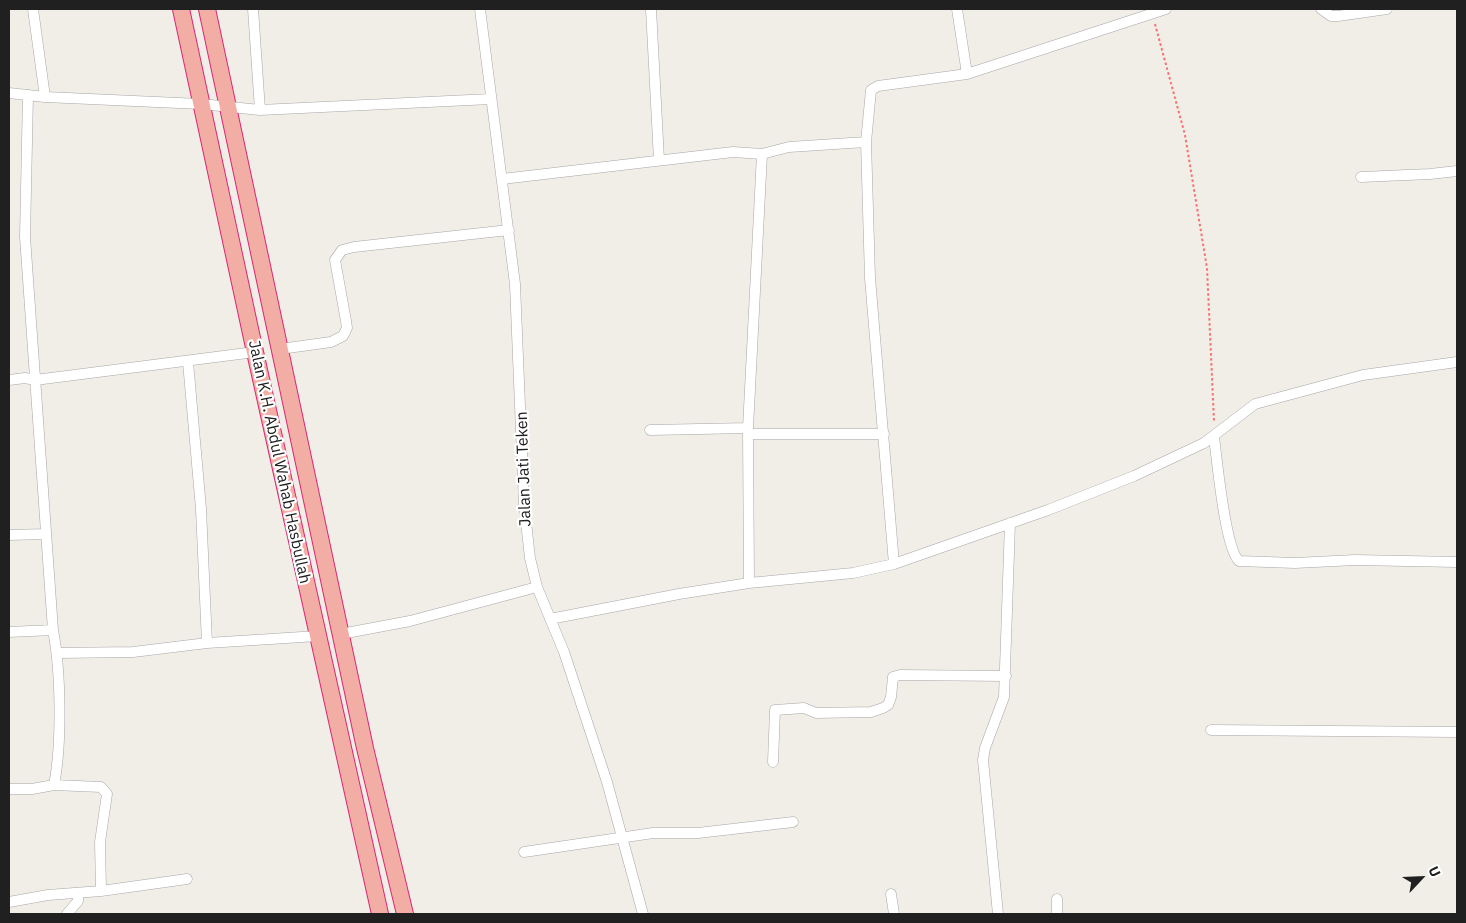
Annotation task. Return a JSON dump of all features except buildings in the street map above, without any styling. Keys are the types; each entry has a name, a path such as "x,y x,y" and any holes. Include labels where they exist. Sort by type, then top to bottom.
{"highway":[{"name":"Jalan K.H. Abdul Wahab Hasbullah","path":"181,9 254,352 380,914"},
{"name":"Jalan K.H. Abdul Wahab Hasbullah","path":"207,9 372,778 404,914"},
{"path":"338,618 342,666 358,748 356,758 349,760 344,756"},
{"path":"372,778 358,775 356,783 386,914"}],"street":[{"path":"33,9 45,97"},
{"path":"253,9 260,110"},
{"name":"Jalan Jati Teken","path":"480,9 516,303 526,524 537,586 577,690 623,837 643,914"},
{"path":"651,9 659,160"},
{"path":"957,9 967,74"},
{"path":"894,564 870,278 866,142 872,88 967,74 1025,54 1153,15 1166,9"},
{"path":"1321,9 1330,16 1338,16 1388,9"},
{"path":"9,93 45,97 201,104 260,110 491,99"},
{"path":"28,95 25,237 53,630 58,653 58,764 54,785"},
{"path":"502,179 733,152 762,154 789,147 866,142"},
{"path":"749,583 748,431 762,154"},
{"path":"1361,177 1457,171"},
{"path":"280,349 331,342 343,336 347,328 335,262 342,250 354,247 508,230"},
{"path":"9,380 25,378 35,380 188,362 254,352"},
{"path":"188,362 201,509 207,643"},
{"path":"550,619 634,601 749,583 853,573 894,564 1134,476 1214,437 1255,404 1363,375 1457,362"},
{"path":"650,430 884,434"},
{"path":"1214,437 1228,531 1234,555 1239,561 1295,563 1355,560 1457,562"},
{"path":"998,914 983,760 985,748 1004,697 1010,523"},
{"path":"9,535 46,534"},
{"path":"341,634 410,621 537,586"},
{"path":"9,632 53,630"},
{"path":"58,653 133,652 207,643 318,636"},
{"path":"773,762 775,710 804,708 816,713 871,712 888,705 894,677 900,675 1006,676"},
{"path":"1211,730 1457,732"},
{"path":"9,789 39,788 54,785 101,786 107,794 100,842 101,891"},
{"path":"524,852 653,833 698,833 794,822"},
{"path":"9,902 48,895 101,891 187,879"},
{"path":"67,914 74,909 78,893"},
{"path":"892,894 894,914"},
{"path":"1057,899 1057,914"}],"path":[{"path":"1153,15 1186,135 1207,268 1214,437"}]}
